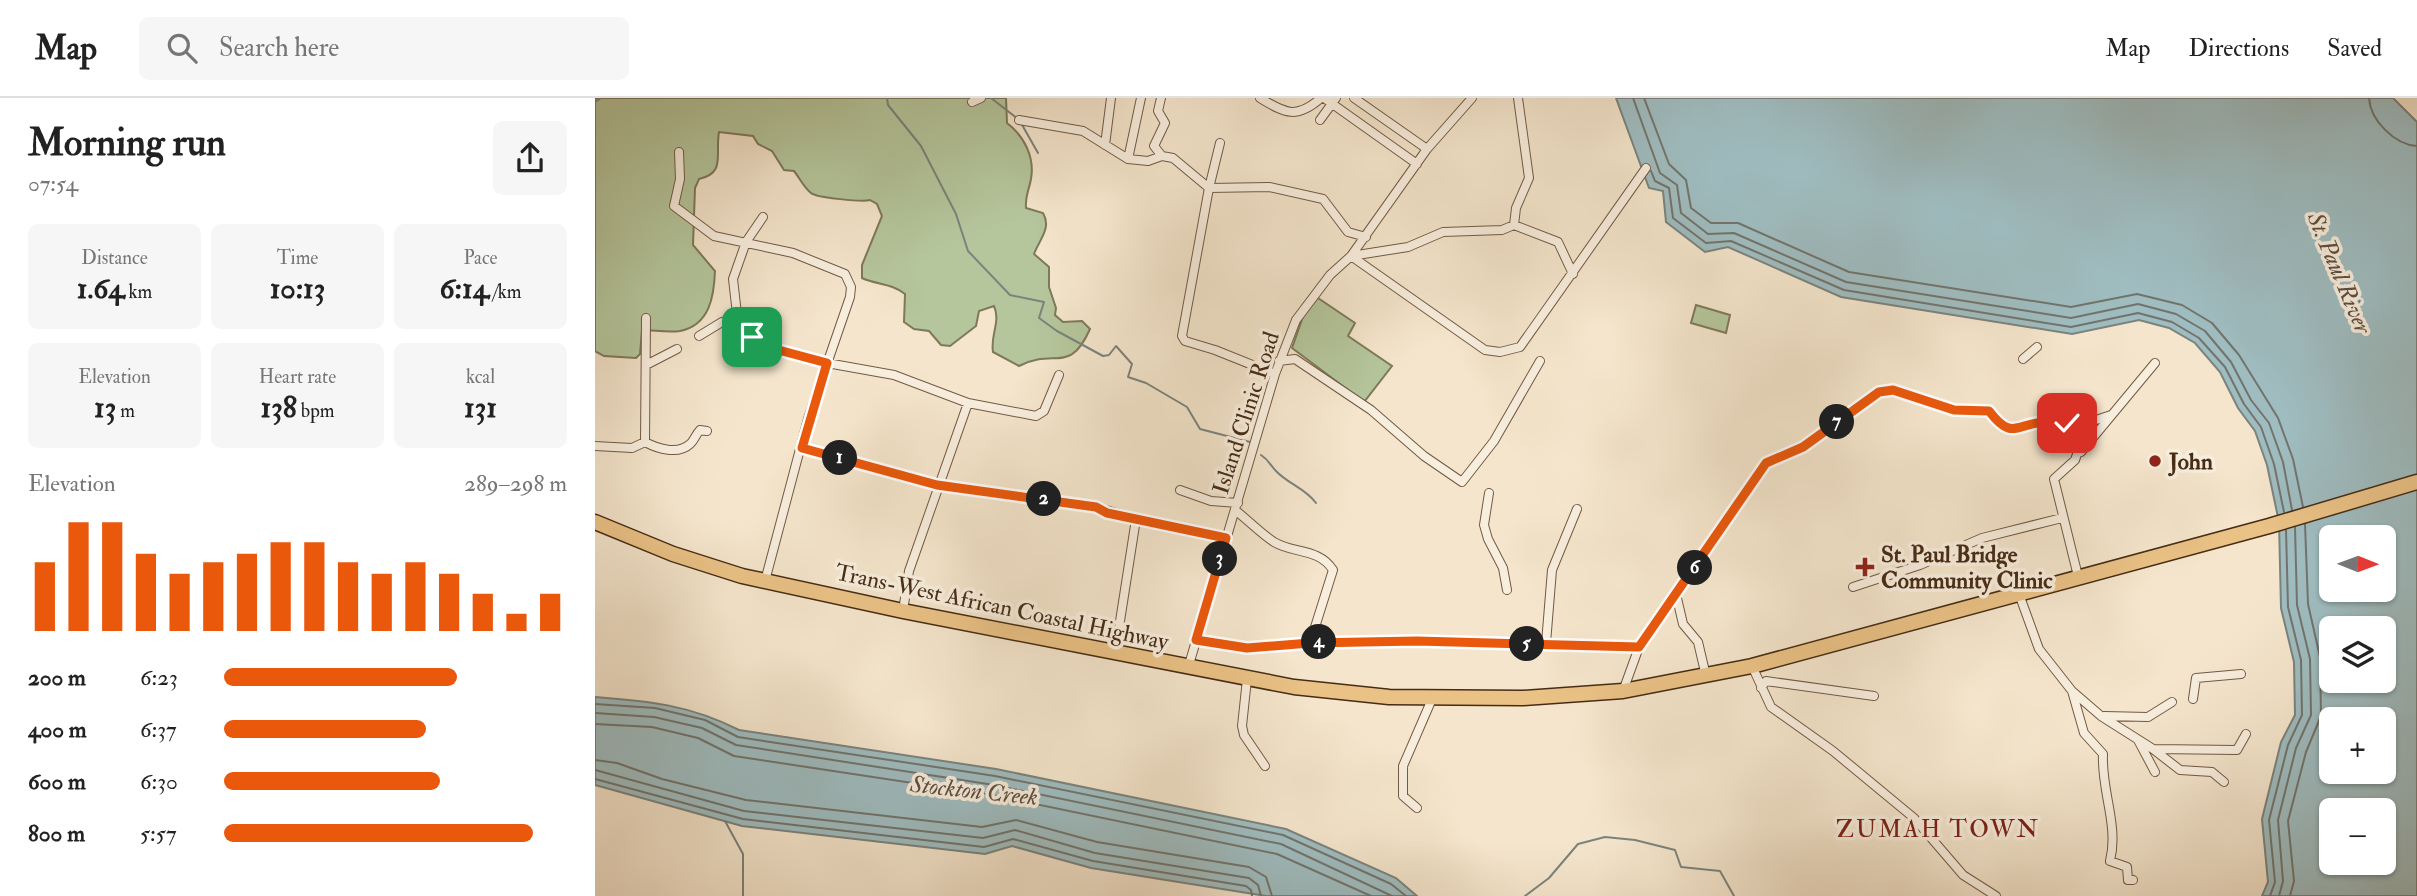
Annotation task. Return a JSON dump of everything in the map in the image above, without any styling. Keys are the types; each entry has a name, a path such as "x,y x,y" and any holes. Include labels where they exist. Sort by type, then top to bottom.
{"highway":[{"name":"Trans-West African Coastal Highway","path":"595,522 696,563 765,581 1188,668 1339,693 1432,699 1523,698 1623,691 1752,666 2269,526 2417,482"}],"street":[{"path":"972,102 981,98"},
{"path":"1105,145 1111,98"},
{"path":"1128,159 1141,98"},
{"path":"1161,98 1158,111 1165,123 1154,146 1162,156"},
{"path":"1260,98 1295,113 1304,112 1322,98 1334,101 1417,164"},
{"path":"1354,98 1427,149"},
{"name":"Island Clinic Road","path":"1188,668 1279,361 1304,306 1330,275 1351,256 1427,149 1472,98"},
{"path":"1514,225 1516,208 1529,178 1518,98"},
{"path":"1320,120 1334,101"},
{"path":"1019,120 1083,131 1128,159 1148,161 1162,156 1173,158 1209,188 1269,187 1323,199 1348,232 1366,237"},
{"path":"1220,144 1209,188 1204,229 1182,337 1185,341 1215,349 1275,374"},
{"path":"678,152 680,179 674,206 714,236 793,253 835,270 849,280 850,297 827,363 765,581"},
{"path":"1351,256 1485,350 1500,352 1520,347 1646,168"},
{"path":"763,217 746,242 734,270 732,288 743,327 752,337 771,348 827,363 894,375 968,403 1041,415 1059,375"},
{"path":"1351,256 1408,247 1443,232 1502,230 1514,225 1558,242 1573,274"},
{"path":"645,442 646,318"},
{"path":"699,336 722,322 743,327"},
{"path":"2022,359 2037,347"},
{"path":"646,365 677,349"},
{"path":"1279,361 1295,359 1371,410 1415,449 1462,482 1494,441 1540,360"},
{"path":"2078,576 2054,479 2075,460 2155,363"},
{"path":"1623,691 1639,647 1766,463 1803,447 1879,392 1893,390 1954,410 1989,411 2000,425 2020,430 2042,421 2087,423 2114,414"},
{"path":"903,611 909,571 968,403"},
{"path":"2067,423 2078,426 2084,434 2075,460"},
{"path":"595,446 632,448 645,442 665,450 684,448 692,443 700,430 708,431"},
{"path":"802,448 937,485 1096,507 1136,519 1226,538"},
{"path":"1180,490 1211,501 1237,506 1276,543 1315,554 1328,562 1333,570 1310,643"},
{"path":"1489,493 1484,525 1503,568 1507,590"},
{"path":"1546,643 1552,570 1577,509"},
{"path":"1853,587 1920,565 1982,538 2062,518"},
{"path":"1115,653 1136,519"},
{"path":"1676,594 1683,624 1697,642 1706,676"},
{"path":"2019,594 2039,649 2072,691 2101,716 2137,737 2180,770 2212,772 2224,782"},
{"path":"1196,640 1247,648 1310,643 1546,643 1639,647"},
{"path":"1752,666 1771,707 1833,751 1914,818 1963,875 1996,896"},
{"path":"2193,699 2196,678 2241,674"},
{"path":"1248,679 1242,726 1244,735 1265,766"},
{"path":"1761,688 1766,681 1874,695"},
{"path":"2072,691 2084,733 2103,754 2102,775 2114,844 2110,861 2127,867 2128,880 2133,880"},
{"path":"1417,808 1403,796 1403,766 1432,699"},
{"path":"2101,716 2148,717 2172,702"},
{"path":"2153,749 2237,750 2246,734"},
{"path":"2137,737 2155,772"}],"green space":[{"path":"595,98 1006,98 1007,123 1018,134 1030,155 1032,171 1026,208 1043,213 1045,218 1044,234 1034,254 1049,267 1049,287 1056,308 1055,315 1063,322 1082,321 1090,329 1075,352 1068,356 1032,361 1019,366 993,352 996,318 994,306 979,311 976,326 950,346 941,345 929,331 914,329 904,322 905,294 862,278 862,265 882,216 877,204 870,200 815,195 806,188 794,171 784,170 772,151 758,144 753,136 719,132 716,168 699,179 695,188 693,245 715,271 711,299 704,316 690,328 680,331 642,330 640,354 636,358 604,356 595,351"},
{"path":"1315,296 1355,323 1348,336 1392,366 1364,402 1292,348 1306,308"},
{"path":"1696,305 1730,315 1726,333 1691,323"}],"water":[{"name":"St. Paul River","path":"1616,98 2393,98 2417,122 2417,896 2262,896 2268,882 2262,819 2281,742 2295,715 2294,662 2281,608 2279,522 2267,465 2255,431 2238,408 2220,372 2195,343 2169,328 2139,320 2072,334 1841,297 1728,247 1705,252 1666,222 1663,191 1649,188"},
{"name":"Stockton Creek","path":"595,697 669,706 703,715 739,730 996,769 1286,829 1396,878 1417,896 1266,896 1091,868 1012,846 985,854 742,826 595,785"}],"waterway":[{"path":"595,102 601,98"},
{"path":"887,98 888,105 921,146 956,214 968,251 1010,295 1044,302 1039,318 1103,356 1109,355 1116,346 1132,364 1128,377 1146,383 1187,407 1200,429 1250,442"},
{"path":"991,98 1018,119"},
{"path":"1021,123 1038,153"},
{"path":"1261,455 1316,503"},
{"path":"725,821 743,854 743,896"},
{"path":"1525,896 1549,878 1578,844 1605,837 1635,840 1675,850 1681,867 1720,871 1734,896"}],"place":[{"name":"John","path":"2155,461"},
{"name":"St. Paul Bridge Community Clinic","path":"1865,567"}],"district":[{"name":"ZUMAH TOWN","path":"1938,829"}],"route":[{"path":"752,337 771,348 827,363 808,419 802,448 937,485 989,495 1053,500 1096,507 1107,513 1226,538 1196,640 1247,648 1310,643 1417,641 1521,645 1552,642 1639,647 1766,463 1803,447 1879,392 1893,390 1954,410 1989,411 2000,425 2020,430 2042,421 2067,423"}]}
